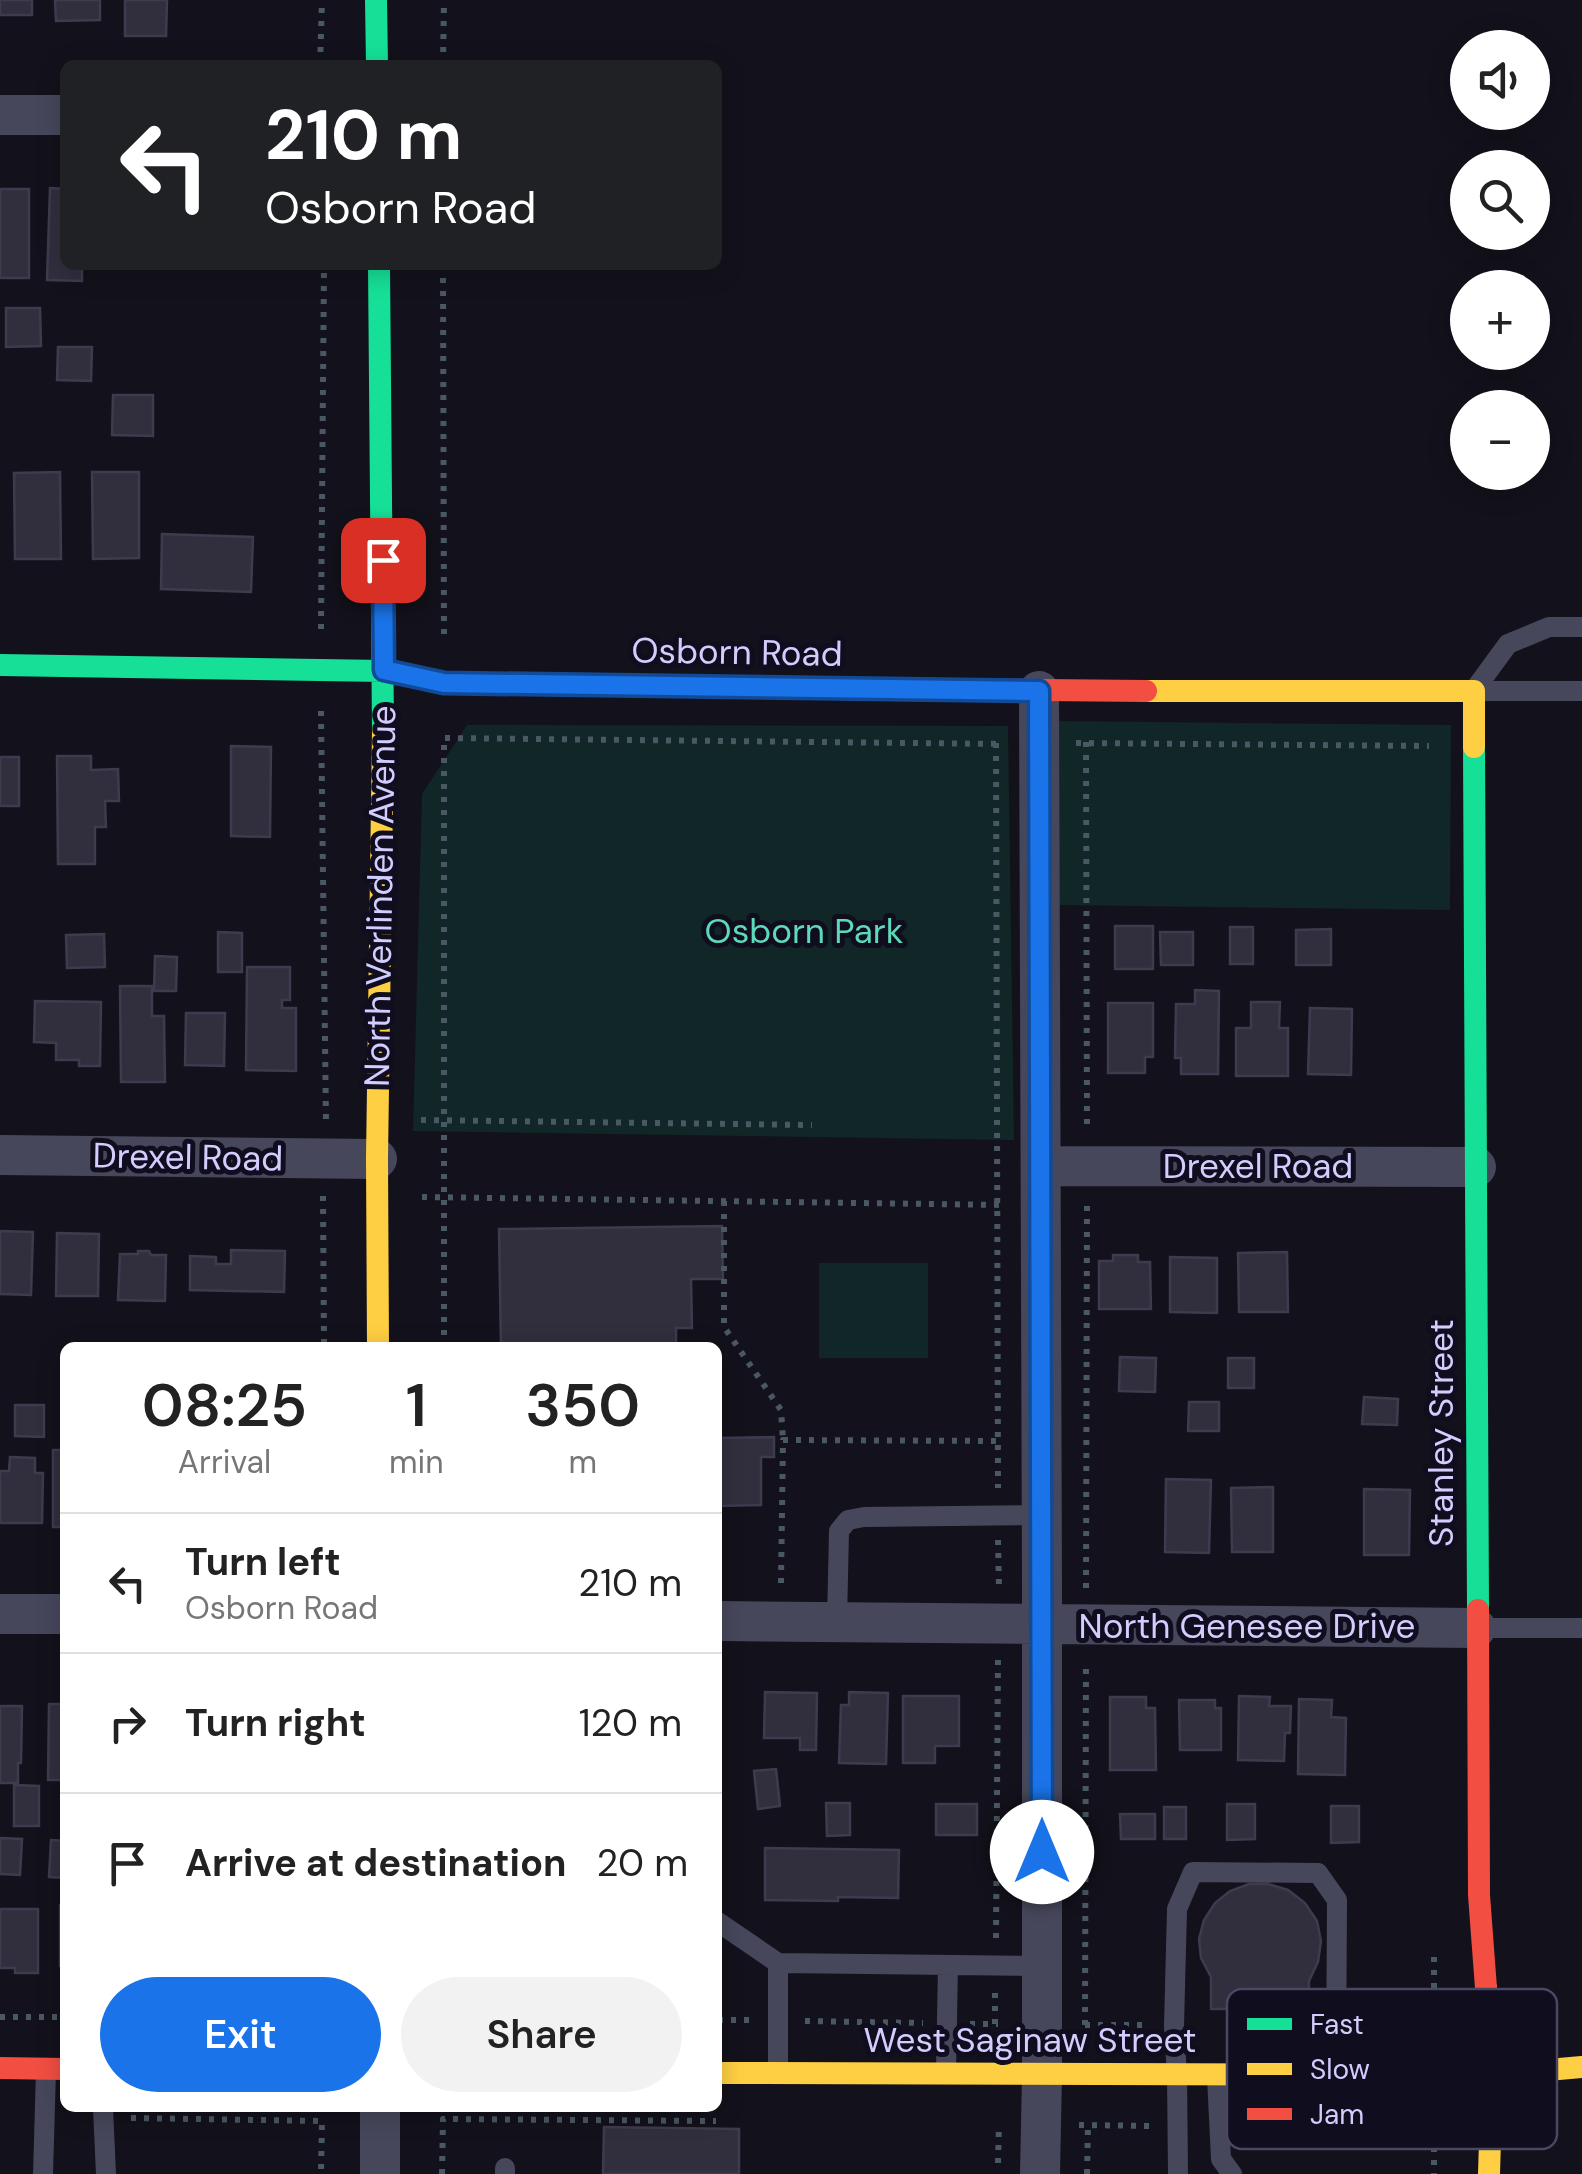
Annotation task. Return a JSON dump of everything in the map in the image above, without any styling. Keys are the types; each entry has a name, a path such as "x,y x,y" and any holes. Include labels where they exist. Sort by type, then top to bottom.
{"street":[{"path":"376,0 377,60"},
{"path":"0,115 60,116"},
{"name":"North Verlinden Avenue","path":"378,1342 384,670 379,270"},
{"name":"Osborn Road","path":"0,666 384,670 444,683 1039,691 1474,691"},
{"path":"1039,691 1040,2174"},
{"name":"Stanley Street","path":"1474,691 1476,1628 1479,1895 1485,1989"},
{"name":"Drexel Road","path":"0,1154 323,1158 377,1178"},
{"name":"Drexel Road","path":"1041,1185 1476,1167"},
{"path":"0,1614 60,1614"},
{"name":"North Genesee Drive","path":"722,1621 1476,1628"},
{"name":"West Saginaw Street","path":"1557,2069 1582,2067"},
{"path":"0,2068 55,2068"},
{"name":"West Saginaw Street","path":"722,2073 1227,2075"},
{"path":"380,2112 380,2174"},
{"name":"Stanley Street","path":"1489,2174 1490,2149"}],"lane":[{"path":"1474,691 1508,644 1549,627 1582,627"},
{"path":"1474,691 1582,691"},
{"path":"837,1622 840,1531 848,1520 1041,1515"},
{"path":"1476,1628 1582,1628"},
{"path":"1178,2174 1174,2026 1177,1909 1194,1872 1318,1873 1337,1900 1336,1989"},
{"path":"722,1925 778,1963 1042,1966"},
{"path":"778,1963 778,2074"},
{"path":"946,2075 948,1964"},
{"path":"43,2174 55,2068"},
{"path":"1218,2075 1220,2159 1232,2174"},
{"path":"103,2113 106,2174"}],"path":[{"path":"320,60 322,0"},
{"path":"443,60 444,0"},
{"path":"321,636 324,270"},
{"path":"443,270 444,1342"},
{"path":"321,711 326,1121 323,1158"},
{"path":"444,738 1038,746 1086,742 1474,746"},
{"path":"1085,2024 1086,742"},
{"path":"995,2024 999,1624 996,743"},
{"path":"324,1342 323,1196 377,1178 444,1197 996,1205 1041,1185 1087,1185"},
{"path":"724,1201 724,1327 781,1410 781,1584"},
{"path":"782,1440 998,1442"},
{"path":"0,2017 60,2017"},
{"path":"722,2020 1174,2026"},
{"path":"103,2113 322,2120 321,2174"},
{"path":"442,2174 442,2119 720,2122"},
{"path":"998,2174 999,2124 1177,2126"},
{"path":"1087,2174 1088,2125"},
{"path":"1219,2126 1227,2126"}],"green space":[{"path":"1058,721 1451,725 1450,910 1056,905"},
{"name":"Osborn Park","path":"467,725 1008,726 1014,1140 413,1131 422,794"},
{"path":"819,1263 928,1263 928,1358 819,1358"}],"building":[{"path":"0,0 32,0 32,15 0,15"},
{"path":"55,0 100,0 100,20 56,21"},
{"path":"125,0 167,0 166,36 125,36"},
{"path":"50,188 60,189 60,270 82,270 82,281 47,280"},
{"path":"0,189 29,189 29,278 0,278"},
{"path":"6,308 40,308 41,346 6,347"},
{"path":"58,347 92,347 91,381 57,380"},
{"path":"113,395 153,395 153,436 112,435"},
{"path":"60,472 61,559 15,559 14,473"},
{"path":"92,472 139,472 139,558 93,559"},
{"path":"162,534 253,537 251,592 161,589"},
{"path":"231,746 271,747 270,837 231,836"},
{"path":"57,756 91,756 91,770 118,769 119,801 105,801 106,827 95,827 95,864 58,864"},
{"path":"0,757 19,757 19,806 0,806"},
{"path":"1115,926 1153,926 1153,969 1115,969"},
{"path":"1230,927 1253,927 1253,964 1230,964"},
{"path":"1331,929 1331,965 1296,965 1296,930"},
{"path":"218,932 242,933 242,972 218,972"},
{"path":"1160,932 1193,932 1193,965 1161,965"},
{"path":"104,934 105,967 67,968 66,935"},
{"path":"155,956 177,957 176,991 154,991"},
{"path":"247,967 290,967 290,1000 282,1000 282,1008 296,1008 296,1071 246,1070"},
{"path":"120,986 152,986 152,1016 164,1016 165,1082 121,1082"},
{"path":"1195,990 1219,991 1218,1074 1181,1074 1181,1058 1175,1058 1176,1004 1195,1004"},
{"path":"35,1001 101,1002 100,1066 79,1066 79,1060 56,1060 56,1043 34,1042"},
{"path":"1251,1002 1280,1002 1279,1028 1288,1028 1288,1076 1236,1076 1236,1028 1251,1028"},
{"path":"1108,1003 1153,1003 1153,1057 1145,1057 1145,1073 1108,1073"},
{"path":"1310,1008 1352,1009 1351,1075 1308,1074"},
{"path":"186,1013 225,1013 224,1066 185,1065"},
{"path":"722,1226 723,1279 691,1279 692,1328 676,1328 676,1342 501,1342 499,1229"},
{"path":"0,1231 33,1232 31,1295 0,1294"},
{"path":"57,1233 99,1234 98,1296 56,1296"},
{"path":"231,1250 285,1251 284,1292 190,1290 190,1256 216,1257 216,1264 231,1264"},
{"path":"138,1251 166,1255 165,1301 118,1300 120,1254"},
{"path":"1287,1252 1288,1312 1239,1312 1238,1253"},
{"path":"1113,1255 1138,1255 1138,1262 1150,1262 1151,1309 1099,1309 1099,1261 1113,1261"},
{"path":"1170,1257 1217,1258 1217,1313 1170,1312"},
{"path":"1120,1357 1156,1358 1155,1392 1119,1391"},
{"path":"1228,1358 1254,1358 1254,1388 1228,1388"},
{"path":"1364,1397 1398,1399 1397,1425 1362,1424"},
{"path":"1189,1402 1219,1402 1219,1431 1188,1431"},
{"path":"15,1405 44,1405 44,1437 15,1436"},
{"path":"774,1437 774,1457 761,1457 761,1505 722,1506 722,1438"},
{"path":"53,1450 60,1450 60,1527 53,1527"},
{"path":"10,1457 35,1458 35,1473 43,1473 42,1523 0,1523 0,1471 9,1471"},
{"path":"1166,1479 1211,1480 1209,1553 1165,1552"},
{"path":"1273,1487 1273,1552 1232,1552 1231,1488"},
{"path":"1364,1489 1410,1490 1409,1555 1364,1555"},
{"path":"765,1692 817,1693 816,1750 800,1750 800,1738 764,1738"},
{"path":"849,1692 888,1693 886,1764 839,1763 841,1705 849,1705"},
{"path":"903,1696 959,1696 959,1746 935,1746 935,1763 903,1763"},
{"path":"1239,1696 1270,1697 1269,1706 1291,1706 1284,1761 1238,1760"},
{"path":"1110,1697 1146,1697 1146,1708 1155,1708 1156,1770 1110,1770"},
{"path":"1299,1699 1332,1700 1331,1717 1346,1718 1345,1775 1298,1774"},
{"path":"1179,1700 1215,1700 1215,1708 1221,1708 1221,1750 1180,1750"},
{"path":"49,1704 60,1704 60,1780 48,1780"},
{"path":"0,1706 22,1706 18,1783 0,1783"},
{"path":"776,1769 780,1806 758,1809 754,1771"},
{"path":"14,1785 39,1786 39,1826 14,1826"},
{"path":"826,1803 850,1803 850,1835 827,1836"},
{"path":"936,1804 977,1804 977,1835 936,1835"},
{"path":"1227,1804 1255,1804 1255,1839 1227,1840"},
{"path":"1331,1806 1359,1806 1359,1842 1331,1843"},
{"path":"1164,1807 1186,1807 1186,1839 1164,1839"},
{"path":"1120,1814 1155,1814 1155,1839 1121,1839"},
{"path":"0,1838 22,1839 20,1875 0,1874"},
{"path":"51,1840 60,1841 60,1878 49,1877"},
{"path":"765,1848 899,1850 898,1898 765,1900"},
{"path":"1249,1884 1268,1884 1288,1890 1305,1903 1317,1921 1321,1941 1309,1989 1227,1989 1227,2009 1211,2009 1211,1977 1201,1958 1199,1939 1204,1920 1215,1903 1230,1891"},
{"path":"0,1909 38,1909 38,1973 15,1973 15,1968 0,1968"},
{"path":"604,2127 739,2129 739,2174 603,2174"}],"traffic: fast":[{"path":"376,0 377,60"},
{"path":"379,270 383,731"},
{"path":"0,665 384,671 444,683 635,686"},
{"path":"1474,747 1478,1610"}],"traffic: slow":[{"path":"1146,691 1474,691 1474,747"},
{"path":"378,1342 383,731"},
{"path":"1557,2069 1582,2067"},
{"path":"722,2073 1227,2074"},
{"path":"1489,2174 1490,2149"}],"traffic: jam":[{"path":"635,686 1146,691"},
{"path":"1478,1610 1479,1895 1486,1988"},
{"path":"0,2068 60,2069"}],"route":[{"path":"383,560 384,670 444,683 1039,691 1042,1852"}]}
